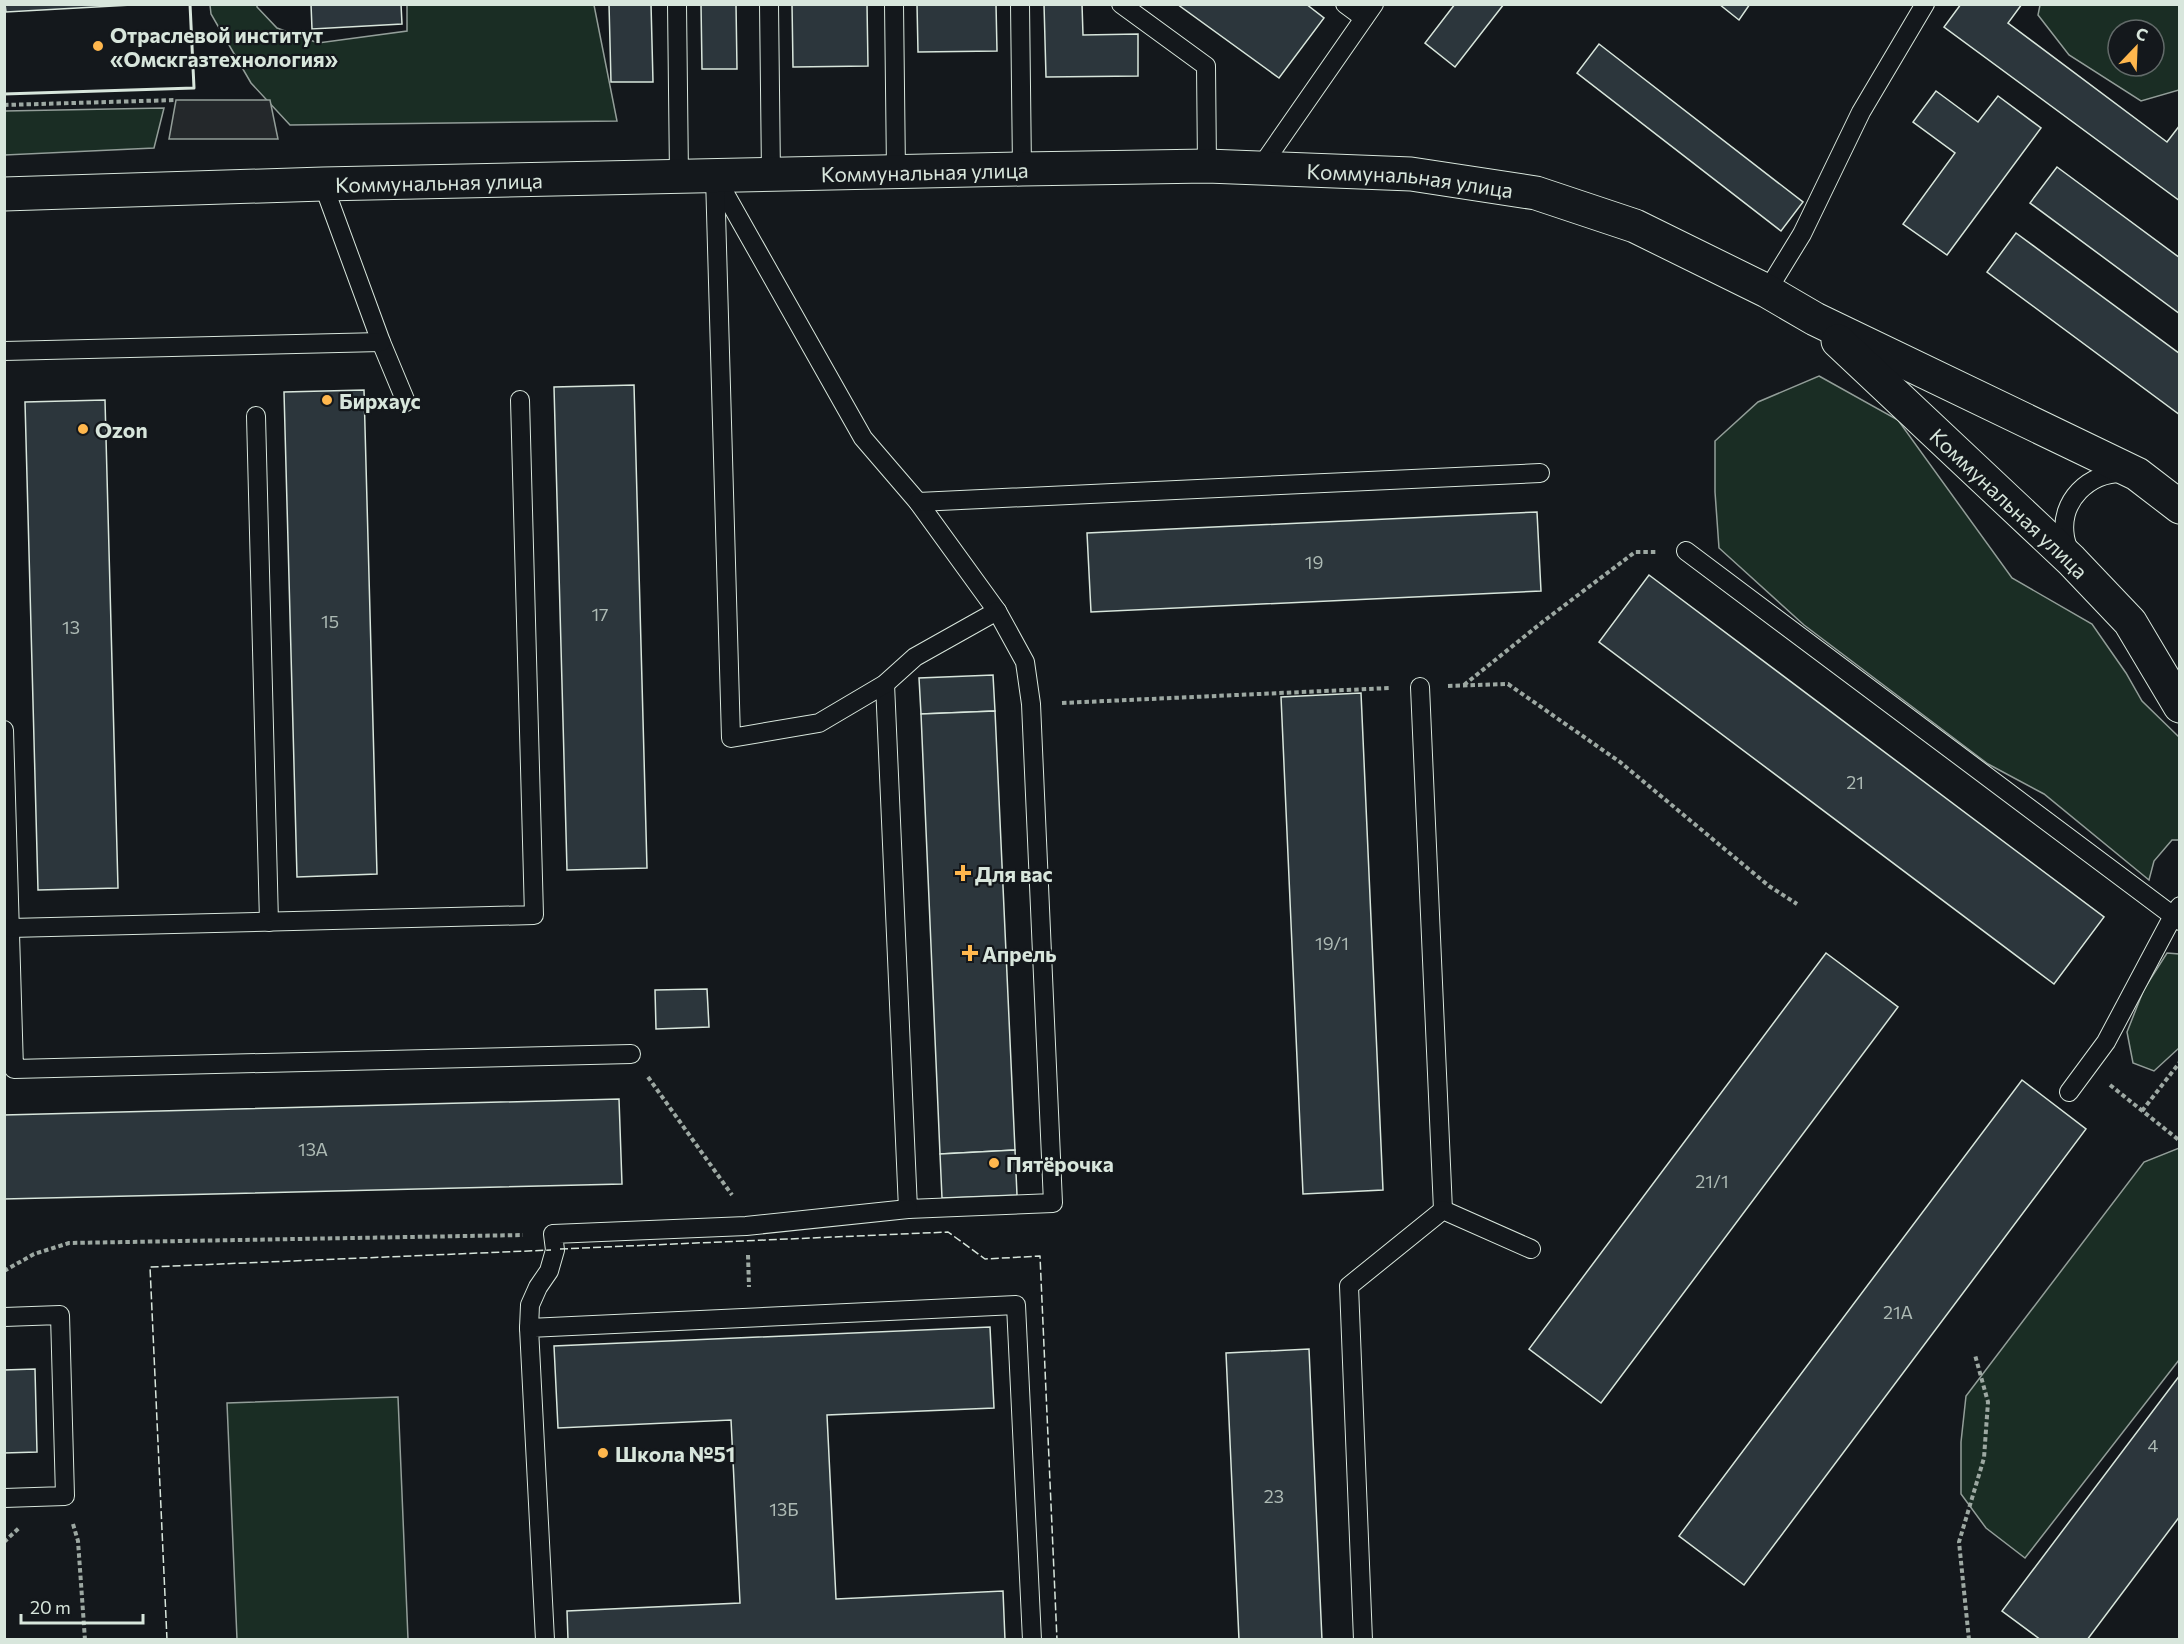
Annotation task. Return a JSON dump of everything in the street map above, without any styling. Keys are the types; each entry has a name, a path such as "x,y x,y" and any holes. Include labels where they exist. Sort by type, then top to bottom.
{"street":[{"name":"Коммунальная улица","path":"4,195 323,184 1207,166 1412,174 1536,193 1635,226 1767,291 1815,319 2138,474 2180,507"},
{"name":"Коммунальная улица","path":"1815,319 2072,560 2130,622 2180,706"}],"lane":[{"path":"677,4 679,176"},
{"path":"769,4 771,174"},
{"path":"894,4 896,172"},
{"path":"1020,4 1022,169"},
{"path":"1122,4 1206,66 1207,166"},
{"path":"1260,168 1369,11 1345,4"},
{"path":"1767,291 1802,234 1861,111 1926,4"},
{"path":"544,1640 530,1305 549,1271 555,1250 554,1234 746,1226 908,1209 1053,1203 1031,704 1025,662 997,611 918,502 863,438 715,176"},
{"path":"715,176 730,738 819,723 885,684 915,657 997,611"},
{"path":"323,184 381,342 406,402"},
{"path":"4,351 381,342"},
{"path":"10,928 534,915 520,400"},
{"path":"256,416 269,922"},
{"path":"2072,560 2065,530 2073,498 2084,485 2096,477 2111,473 2138,474"},
{"path":"918,502 1540,474"},
{"path":"1686,551 2177,914 2106,1042 2069,1092"},
{"path":"885,684 908,1209"},
{"path":"1419,687 1443,1210"},
{"path":"4,730 10,928 9,1069 632,1054"},
{"path":"1443,1210 1531,1249"},
{"path":"1363,1640 1349,1286 1443,1210"},
{"path":"530,1328 1016,1305 1032,1640"},
{"path":"4,1317 60,1316 65,1496 4,1498"}],"path":[{"path":"4,105 176,100"},
{"path":"1464,685 1635,552 1686,551"},
{"path":"1031,704 1508,684 1620,762 1769,886 1797,904"},
{"path":"632,1054 740,1205 747,1220 749,1318"},
{"path":"2142,1111 2180,1062"},
{"path":"2087,1067 2180,1141"},
{"path":"4,1271 34,1254 69,1244 554,1234"},
{"path":"1969,1640 1959,1542 1984,1458 1988,1402 1975,1355"},
{"path":"65,1496 78,1541 85,1640"}],"green space":[{"path":"210,5 257,5 277,28 318,43 407,31 407,5 594,5 617,121 290,125 251,83 211,14"},
{"path":"2040,5 2179,5 2179,90 2141,101 2069,55 2038,15"},
{"path":"164,108 154,148 5,155 5,111"},
{"path":"1819,376 1898,420 2012,578 2092,624 2126,673 2142,701 2179,737 2179,840 2172,840 2154,861 2149,880 2044,794 1988,764 1804,625 1719,548 1715,492 1715,441 1758,402"},
{"path":"2167,953 2179,954 2179,1048 2154,1071 2133,1063 2127,1032 2144,989"},
{"path":"2179,1148 2179,1360 2025,1558 1986,1528 1961,1494 1961,1442 1966,1396 2144,1162"},
{"path":"398,1397 408,1639 237,1639 227,1403"}],"shaded area":[{"path":"176,100 270,100 278,139 169,139"}],"building":[{"path":"5,4 131,4 131,5 6,12"},
{"path":"311,4 401,4 402,24 312,29"},
{"path":"609,4 651,4 653,82 611,82"},
{"path":"701,4 736,4 737,69 702,69"},
{"path":"792,4 867,4 868,66 793,67"},
{"path":"917,4 996,4 997,51 918,52"},
{"path":"1044,4 1082,4 1083,35 1138,34 1138,76 1046,77"},
{"path":"1177,4 1306,4 1324,18 1279,78"},
{"path":"1455,4 1504,4 1455,67 1425,43"},
{"path":"1719,4 1750,4 1739,20"},
{"path":"1961,4 2022,4 2008,23 2167,142 2180,125 2180,201 1944,27"},
{"path":"1599,44 1803,202 1781,231 1577,73"},
{"path":"1936,91 1978,122 1998,96 2041,128 1947,255 1903,224 1955,153 1913,122"},
{"path":"2057,167 2180,258 2180,314 2030,203"},
{"path":"2016,233 2180,354 2180,415 1987,272"},
{"path":"634,385 647,868 567,870 554,387"},
{"path":"364,390 377,874 297,877 284,392"},
{"path":"105,400 118,888 38,890 25,402"},
{"path":"1537,512 1541,591 1091,612 1087,533"},
{"path":"1649,575 2104,917 2054,984 1599,642"},
{"path":"993,675 995,711 921,714 919,678"},
{"path":"1361,693 1383,1190 1303,1194 1281,697"},
{"path":"995,711 1015,1150 940,1154 921,714"},
{"path":"1826,953 1898,1007 1601,1403 1529,1349"},
{"path":"707,989 709,1027 656,1029 655,990"},
{"path":"2022,1080 2086,1129 1744,1585 1679,1536"},
{"path":"619,1099 622,1184 4,1199 4,1115"},
{"path":"1015,1150 1017,1195 942,1198 940,1154"},
{"path":"990,1327 994,1408 827,1415 836,1599 1003,1591 1005,1640 568,1640 567,1611 740,1603 731,1420 558,1428 554,1346"},
{"path":"1309,1349 1322,1640 1239,1640 1226,1353"},
{"path":"35,1369 37,1452 4,1453 4,1370"},
{"path":"2180,1375 2180,1516 2087,1640 2041,1640 2002,1611"}],"fence":[{"path":"560,1249 948,1232 985,1259 1040,1256 1057,1640"},
{"path":"167,1640 150,1267 551,1250"}],"wall":[{"path":"4,94 194,88 190,4"}],"place":[{"name":"Отраслевой институт «Омскгазтехнология»","path":"98,46"},
{"name":"Бирхаус","path":"327,400"},
{"name":"Ozon","path":"83,429"},
{"name":"Для вас","path":"963,873"},
{"name":"Апрель","path":"970,953"},
{"name":"Пятёрочка","path":"994,1163"},
{"name":"Школа №51","path":"603,1453"}]}
